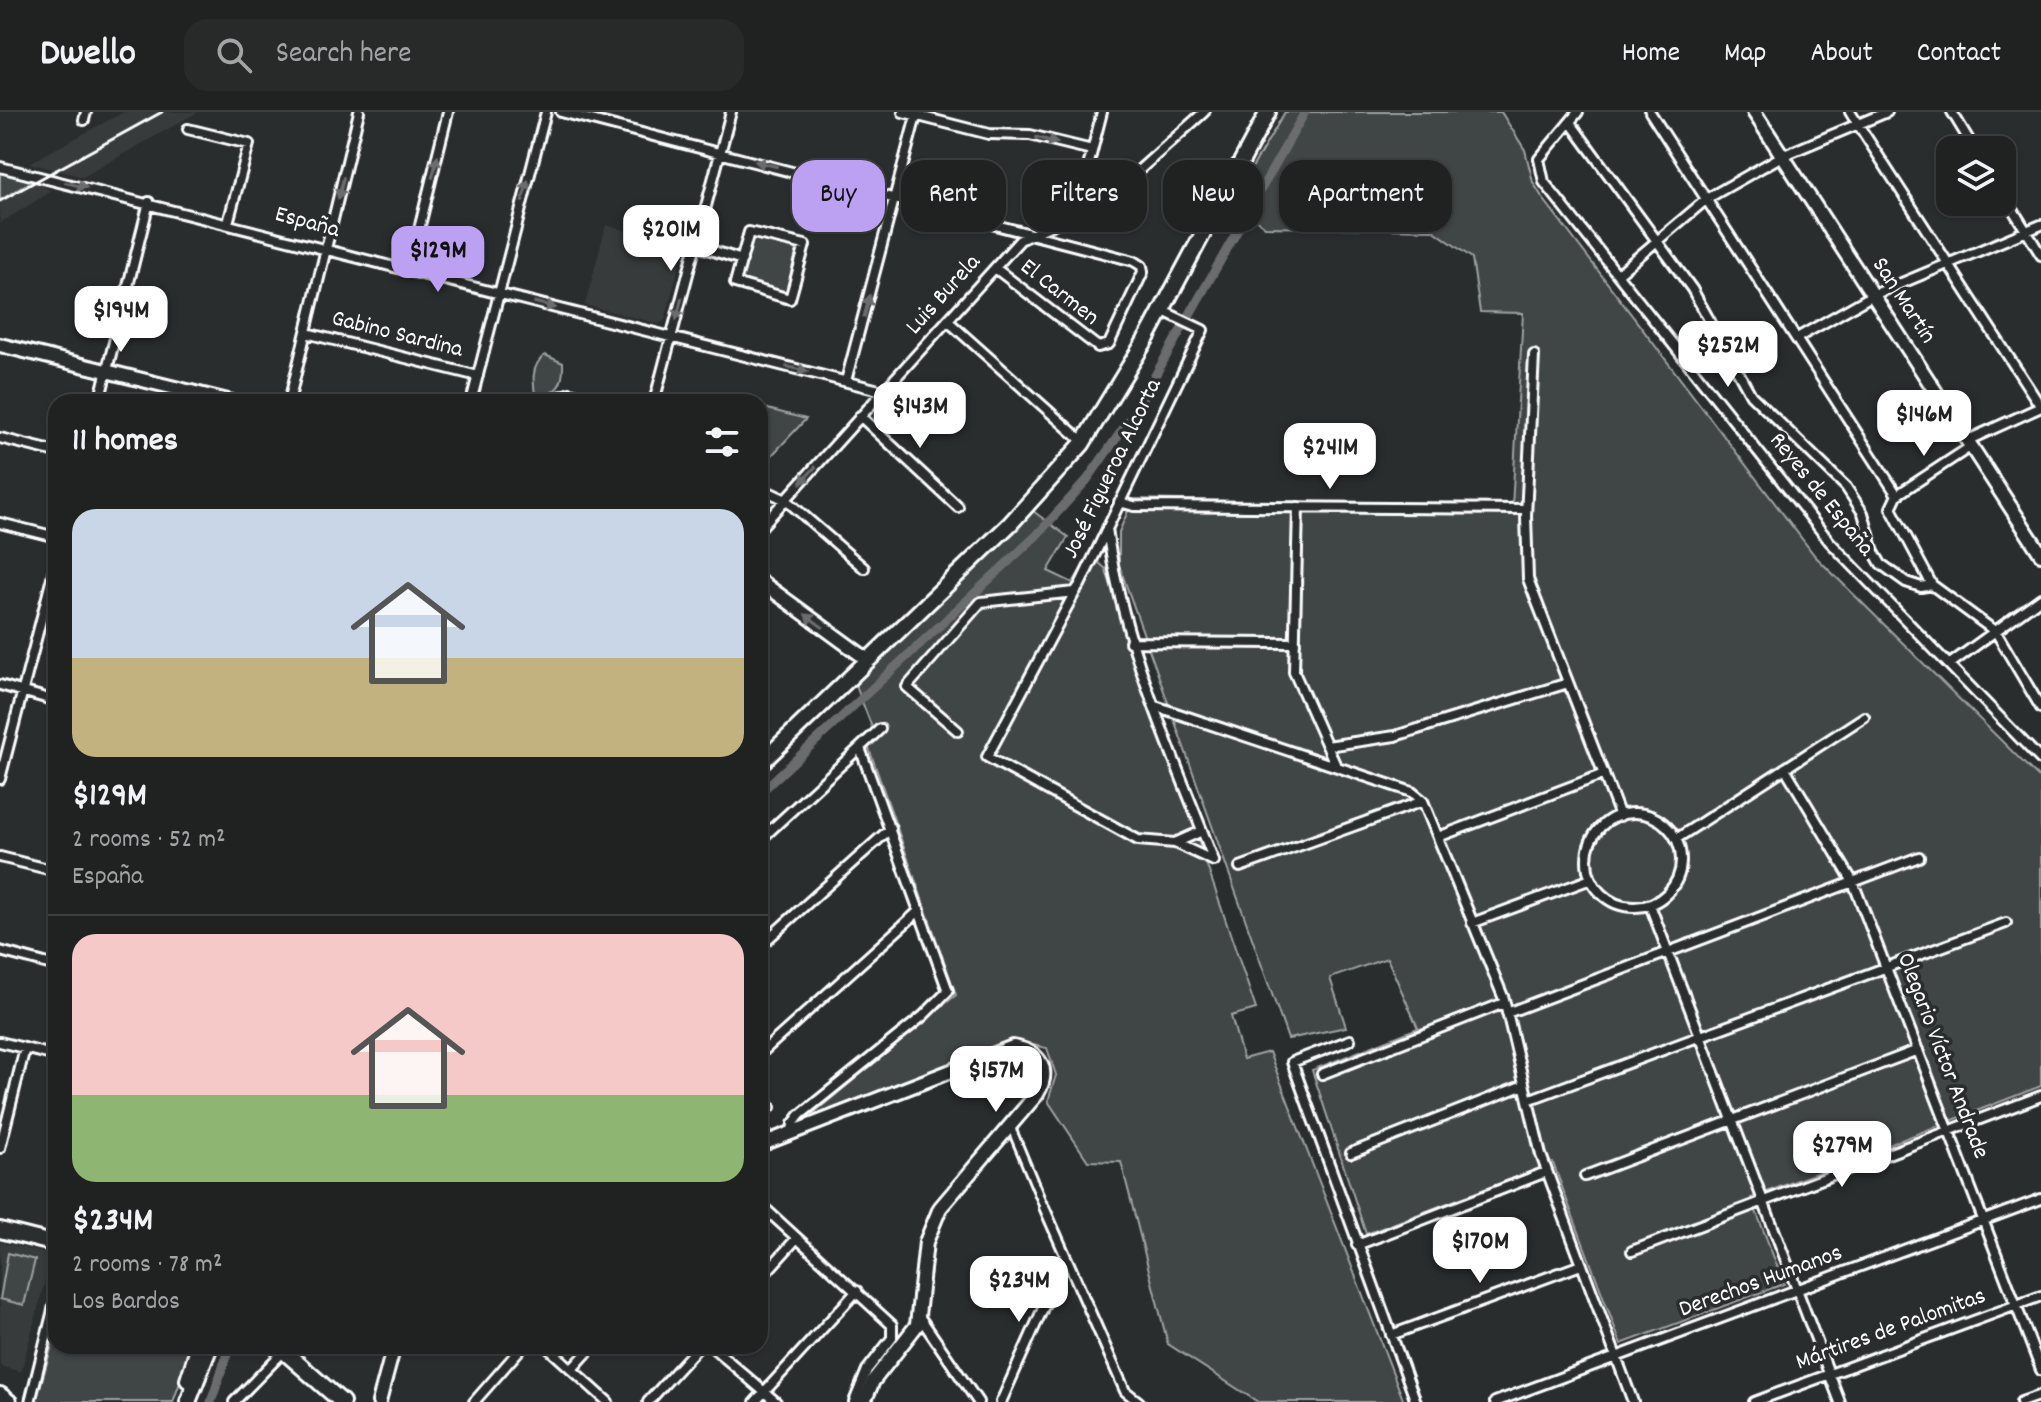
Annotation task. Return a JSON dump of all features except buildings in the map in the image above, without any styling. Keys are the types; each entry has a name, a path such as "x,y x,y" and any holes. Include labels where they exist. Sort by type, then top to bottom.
{"main road":[{"path":"768,748 1010,524 1082,444 1112,400 1261,112"},
{"path":"768,756 958,568 1080,439 1160,309 1268,112"},
{"name":"San Martín","path":"1754,112 2041,554"},
{"path":"0,345 201,394"},
{"path":"768,587 866,659"},
{"path":"768,1142 1013,1047 1034,1054 1045,1071 1037,1094 940,1208 931,1225 919,1316 913,1333 873,1381 864,1402"},
{"path":"0,1230 48,1242"},
{"path":"181,1402 196,1354"},
{"path":"188,1402 207,1354"},
{"path":"291,1354 342,1402"},
{"path":"379,1402 392,1354"},
{"path":"0,1395 9,1402"}],"street":[{"path":"291,394 359,112"},
{"path":"409,270 448,112"},
{"path":"473,394 546,112"},
{"path":"561,112 1033,234"},
{"path":"656,394 731,112"},
{"path":"903,112 989,134 1030,135 1092,150"},
{"path":"1090,160 1102,112"},
{"name":"Luis Burela","path":"1147,163 1204,112"},
{"path":"1578,112 1570,122 1698,298 1751,395 1846,487 1863,513 1874,552 1881,564 1906,582 1921,587 1932,585"},
{"path":"1650,112 1897,495"},
{"path":"1850,112 2041,407 1968,444 1897,495 1891,508 1932,585 1996,632 2041,708"},
{"path":"1619,273 1708,198 1782,156 1887,112"},
{"path":"1952,112 1967,136"},
{"path":"846,381 917,114"},
{"name":"Reyes de España","path":"1570,122 1539,159 1544,182 1830,542 2041,760"},
{"path":"188,129 249,144 228,223"},
{"name":"España","path":"0,167 149,202 671,339 883,391"},
{"path":"101,394 149,202"},
{"path":"2016,215 2041,255"},
{"path":"1797,338 1873,295 2041,225"},
{"path":"749,232 805,245 790,299 735,283 742,260 749,232"},
{"name":"Luis Burela","path":"768,519 1020,240 1037,232"},
{"name":"El Carmen","path":"995,268 1092,344 1105,347 1109,344 1143,272 1142,266 1033,234"},
{"path":"695,245 742,260"},
{"name":"José Figueroa Alcorta","path":"958,731 907,687 981,602 1075,592 1203,330 1160,309"},
{"path":"949,322 1080,439"},
{"name":"Gabino Sardina","path":"306,333 478,376"},
{"path":"1534,355 1526,509 1528,579 1620,816"},
{"path":"860,416 958,507"},
{"path":"0,438 48,450"},
{"path":"768,492 786,500 864,568"},
{"path":"1119,502 1526,509"},
{"path":"1298,507 1294,672 1336,766"},
{"path":"0,523 48,535"},
{"path":"1075,592 987,757 1138,840 1175,843 1214,861 1130,642 1112,568 1107,528"},
{"path":"0,779 48,594"},
{"path":"1950,664 2041,598"},
{"path":"1130,642 1295,643"},
{"path":"1327,746 1395,736 1568,683"},
{"path":"0,685 48,699"},
{"path":"1155,706 1412,792 1423,801 1504,1003 1546,1172 1633,1402"},
{"path":"1676,839 1864,717"},
{"path":"768,833 880,729"},
{"path":"792,1132 793,1124 800,1115 923,1016 948,991 860,748"},
{"name":"Olegario Víctor Andrade","path":"1785,768 1853,882 2041,1370"},
{"path":"1438,837 1604,774"},
{"path":"1240,867 1423,801"},
{"path":"1645,815 1659,820 1676,839 1682,858 1680,873 1674,887 1650,905 1618,905 1604,897 1591,879 1587,854 1592,839 1602,826 1620,816 1645,815"},
{"path":"768,939 891,828"},
{"path":"1175,843 1202,831"},
{"path":"0,857 48,869"},
{"path":"1507,1013 1919,857"},
{"path":"1472,923 1591,879"},
{"path":"1650,905 1840,1402"},
{"path":"768,1047 920,910"},
{"path":"1528,1100 2006,923"},
{"path":"0,951 48,964"},
{"path":"1322,1074 1504,1003"},
{"path":"1350,1040 1292,1062 1416,1402"},
{"path":"0,1042 48,1054"},
{"path":"0,1148 25,1048"},
{"path":"1585,1176 1918,1050"},
{"path":"1351,1153 1524,1085"},
{"path":"1632,1251 2041,1096"},
{"path":"1010,1125 1065,1259 1125,1391 1139,1402"},
{"path":"1357,1245 1546,1172"},
{"name":"Derechos Humanos","path":"1495,1402 2041,1199"},
{"path":"768,1211 892,1325 892,1338 867,1370 854,1402"},
{"path":"768,1270 797,1238"},
{"path":"1001,1402 1065,1259"},
{"path":"1391,1335 1581,1265"},
{"path":"755,1402 857,1291"},
{"name":"Mártires de Palomitas","path":"1754,1402 2041,1296"},
{"path":"919,1316 978,1402"},
{"path":"30,1402 48,1327"},
{"path":"234,1402 277,1354"},
{"path":"474,1402 516,1354"},
{"path":"556,1354 608,1402"},
{"path":"573,1368 586,1354"},
{"path":"648,1402 692,1354"},
{"path":"720,1354 776,1402"},
{"path":"1119,1402 1125,1391"},
{"path":"2021,1402 2041,1395"}],"shaded area":[{"path":"124,112 198,112 83,177 29,163"},
{"path":"1285,112 1501,112 1525,150 1533,182 1542,197 1815,556 2041,780 2041,1086 1751,1198 1784,1284 1621,1344 1553,1163 1366,1234 1312,1070 1418,1028 1387,958 1330,978 1346,1027 1288,1039 1119,565 1119,532 1133,499 1512,507 1523,313 1480,312 1472,258 1436,232 1452,232 1452,160 1279,160 1279,227 1263,225 1263,160 1257,160"},
{"path":"0,173 32,181 0,200"},
{"path":"32,181 52,191 0,223 0,200"},
{"path":"606,225 684,246 665,320 659,324 585,305"},
{"path":"753,238 797,249 786,292 742,281"},
{"path":"545,355 563,363 560,383 548,394 535,394 535,370"},
{"path":"768,409 806,419 768,459"},
{"path":"1029,508 1068,537 1048,571 1073,583 1089,555 1105,568 1256,1009 1231,1016 1243,1059 1269,1052 1404,1402 1258,1402 1168,1344 1121,1162 1088,1161 1048,1101 1056,1075 1047,1048 1015,1041 813,1119 809,1117 956,995 866,740 873,730 853,678"},
{"path":"0,1242 48,1254 48,1270 21,1372 0,1366"},
{"path":"8,1253 35,1260 24,1305 0,1299"},
{"path":"50,1354 190,1354 173,1402 36,1402"}],"waterway":[{"path":"768,786 1036,536 1087,480 1132,416 1305,112"},
{"path":"211,1402 227,1354"}],"railway":[{"path":"0,201 162,112"}]}
